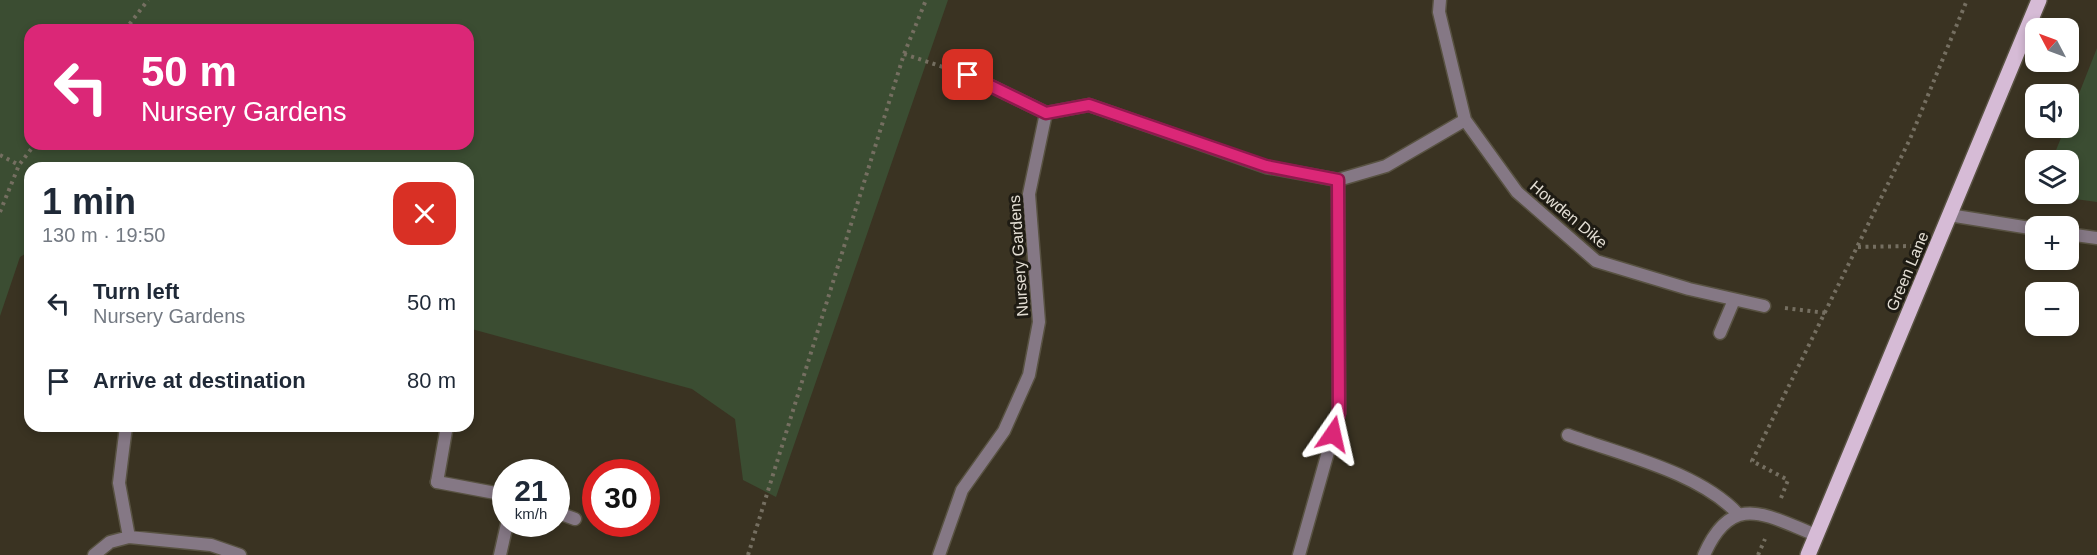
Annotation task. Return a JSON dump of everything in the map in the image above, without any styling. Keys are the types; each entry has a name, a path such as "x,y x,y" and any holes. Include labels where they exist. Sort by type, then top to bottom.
{"main road":[{"name":"Green Lane","path":"1808,555 2039,0"}],"street":[{"name":"Howden Dike","path":"1440,0 1440,12 1465,120 1517,192 1596,261 1689,289 1764,306"},
{"path":"968,75 1046,113 1089,105 1266,166 1338,180 1386,166 1465,120"},
{"name":"Nursery Gardens","path":"939,555 962,490 1004,431 1029,375 1039,322 1029,194 1046,113"},
{"path":"1299,555 1339,413 1338,180"},
{"path":"1949,216 2025,227"},
{"path":"2079,236 2097,238"},
{"path":"1720,333 1734,300"},
{"path":"125,432 120,483 129,537"},
{"path":"446,432 437,482 492,492"},
{"path":"1568,435 1686,477 1724,499 1738,514"},
{"path":"1704,555 1717,529 1724,521 1738,514 1750,513 1773,518 1816,535"},
{"path":"570,517 575,519"},
{"path":"94,555 110,542 129,537 211,545 240,555"},
{"path":"500,555 504,537"}],"path":[{"path":"130,24 148,0"},
{"path":"748,555 904,54 926,0"},
{"path":"1758,555 1788,480 1752,461 1910,139 1967,0"},
{"path":"904,54 968,75"},
{"path":"0,212 19,165 30,150"},
{"path":"0,155 19,165"},
{"path":"1858,247 1937,246"},
{"path":"1764,306 1826,313"}],"green space":[{"path":"0,0 948,0 776,497 743,480 735,419 692,389 474,330 474,162 24,162 24,255 20,257 0,316"},
{"path":"2097,48 2097,202 2079,200 2079,150 2056,150 2061,138 2079,138 2079,94"}],"route":[{"path":"968,75 1046,113 1089,105 1266,166 1338,180 1339,413 1333,434"}]}
